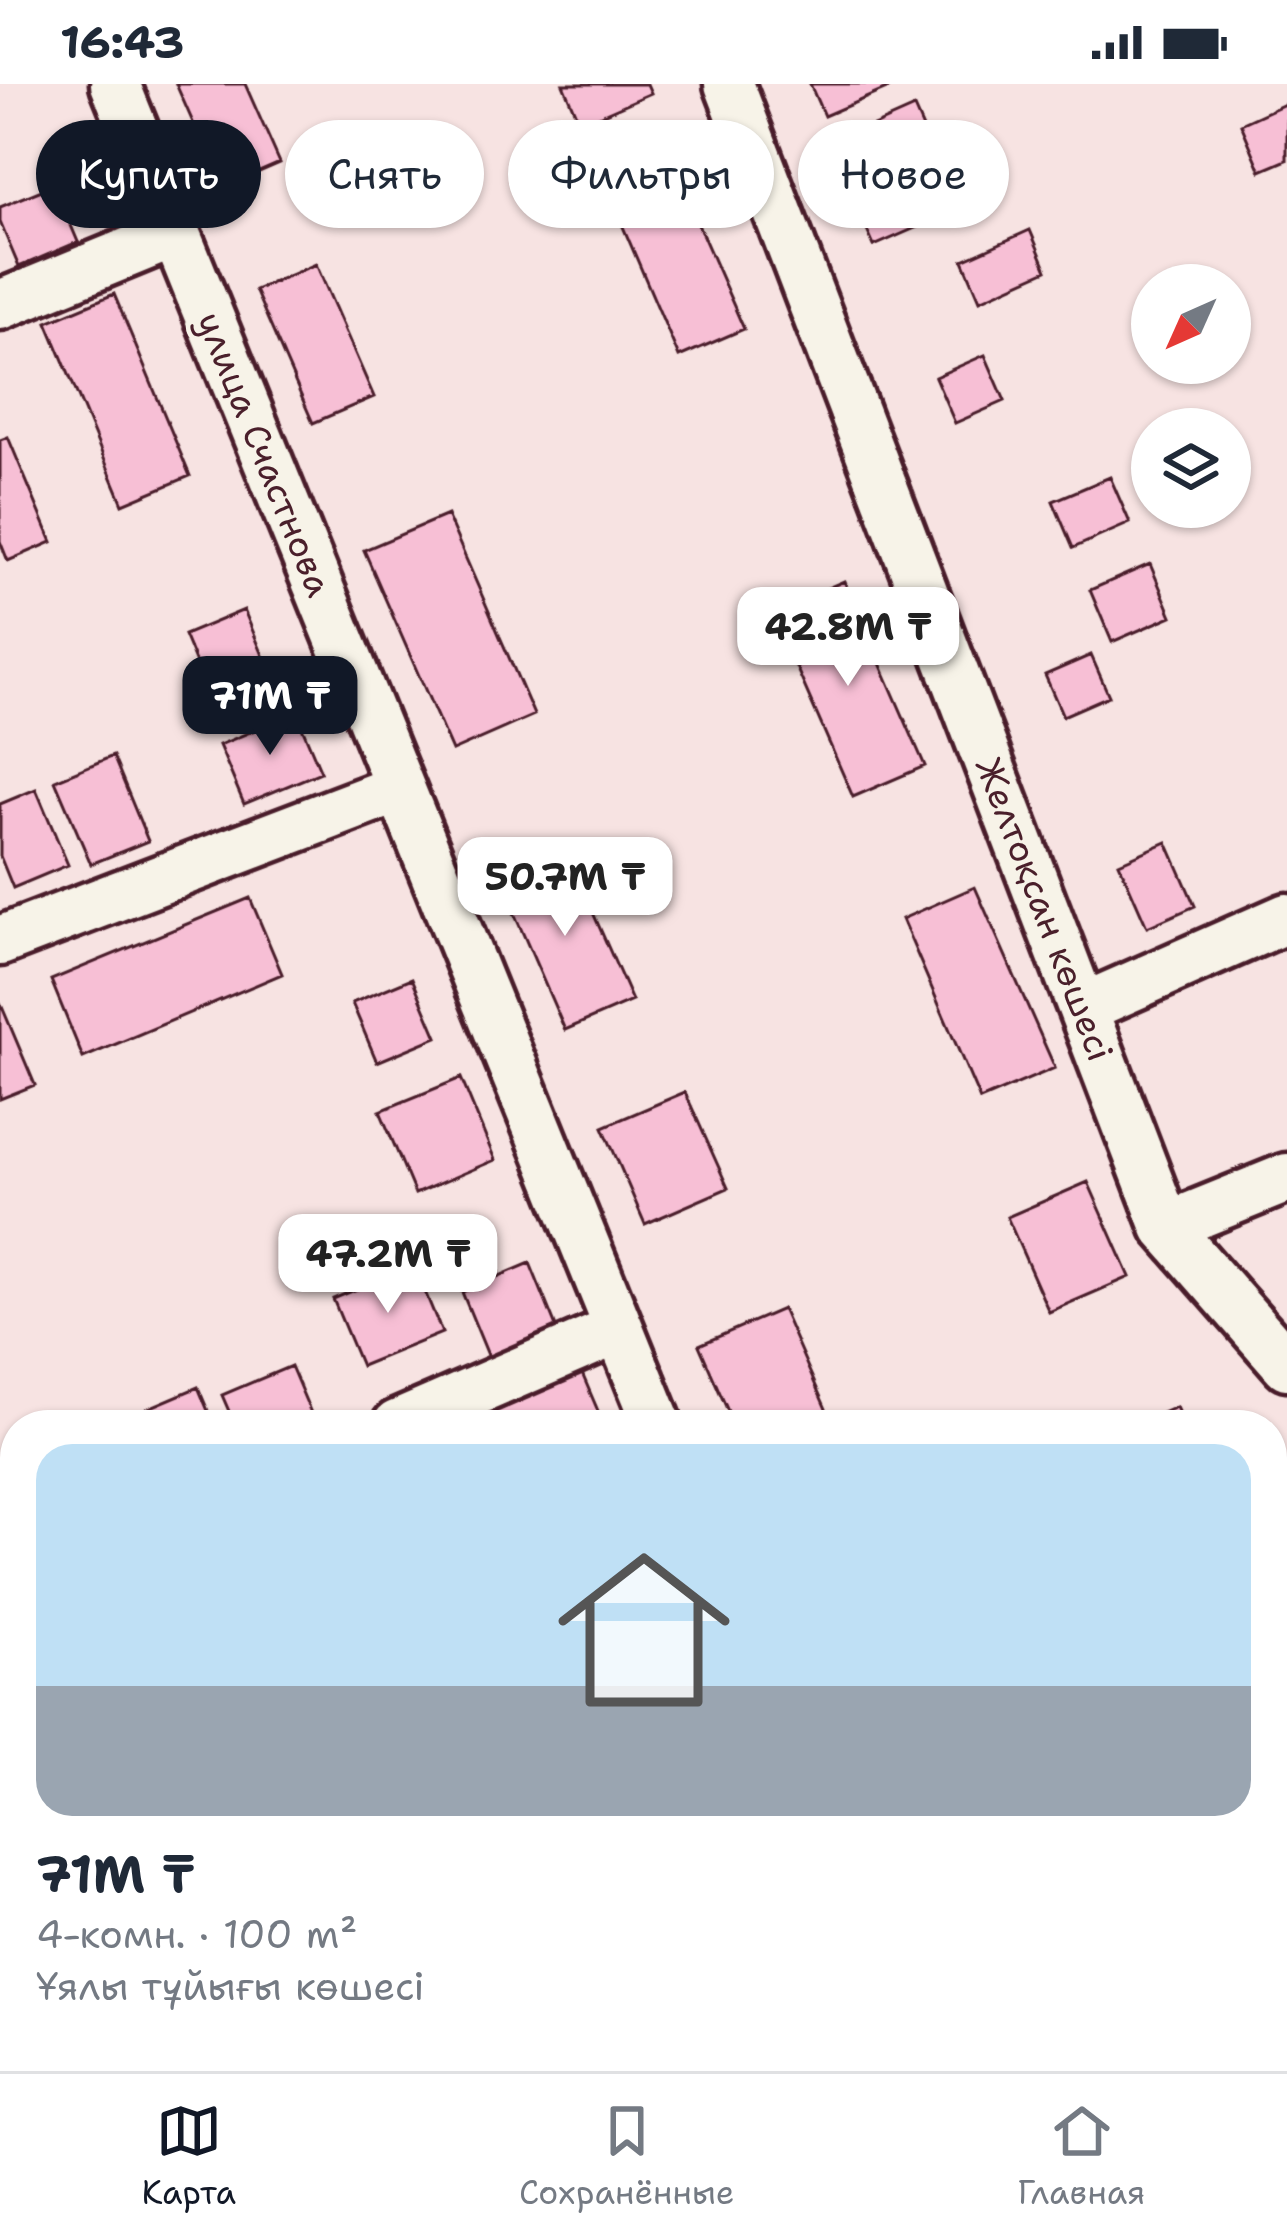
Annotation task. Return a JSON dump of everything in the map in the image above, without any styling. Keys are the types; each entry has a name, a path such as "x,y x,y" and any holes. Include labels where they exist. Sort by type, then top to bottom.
{"street":[{"name":"улица Счастнова","path":"115,84 652,1410"},
{"name":"Желтоқсан көшесі","path":"729,84 1166,1227 1287,1365"},
{"path":"0,305 176,233"},
{"path":"0,941 400,788"},
{"path":"1083,1008 1287,918"},
{"path":"1166,1227 1287,1178"},
{"path":"433,1410 620,1330"}],"building":[{"path":"176,84 245,84 261,120 192,120"},
{"path":"563,84 647,84 651,93 589,120 578,120"},
{"path":"810,84 887,84 889,88 824,116"},
{"path":"1287,103 1287,160 1261,171 1241,124"},
{"path":"914,108 919,120 887,120"},
{"path":"261,120 280,163 261,171"},
{"path":"36,192 36,228 72,228 78,242 19,267 0,222 0,207"},
{"path":"624,228 700,228 744,329 679,357"},
{"path":"866,228 915,228 874,246"},
{"path":"1030,230 1047,270 980,300 963,260"},
{"path":"316,264 374,397 313,423 255,290"},
{"path":"114,294 190,476 123,504 47,322"},
{"path":"985,355 1005,401 955,423 935,377"},
{"path":"8,437 52,542 8,561 0,541 0,440"},
{"path":"1110,477 1130,523 1073,548 1053,501"},
{"path":"447,515 534,715 452,751 364,550"},
{"path":"1150,564 1172,616 1112,642 1090,590"},
{"path":"844,581 925,766 853,797 772,612"},
{"path":"244,610 270,672 210,697 184,635"},
{"path":"1091,655 1109,696 1063,716 1045,675"},
{"path":"296,713 321,772 244,804 219,745"},
{"path":"113,756 148,841 91,864 55,780"},
{"path":"36,789 68,865 13,888 0,856 0,804"},
{"path":"1167,842 1195,906 1147,927 1119,863"},
{"path":"564,847 632,1001 565,1030 498,876"},
{"path":"975,887 1055,1068 980,1100 902,919"},
{"path":"250,898 282,974 83,1058 51,980"},
{"path":"412,978 437,1037 377,1062 352,1003"},
{"path":"0,1002 35,1085 0,1099"},
{"path":"461,1078 495,1160 415,1194 380,1111"},
{"path":"685,1092 728,1188 645,1224 603,1127"},
{"path":"1088,1182 1130,1277 1049,1312 1007,1217"},
{"path":"530,1263 558,1332 490,1360 462,1292"},
{"path":"414,1265 442,1333 361,1366 333,1299"},
{"path":"782,1309 826,1409 727,1410 699,1345"},
{"path":"578,1364 598,1410 495,1410 491,1401"},
{"path":"291,1366 310,1410 228,1410 222,1395"},
{"path":"198,1387 208,1410 144,1410"}]}
